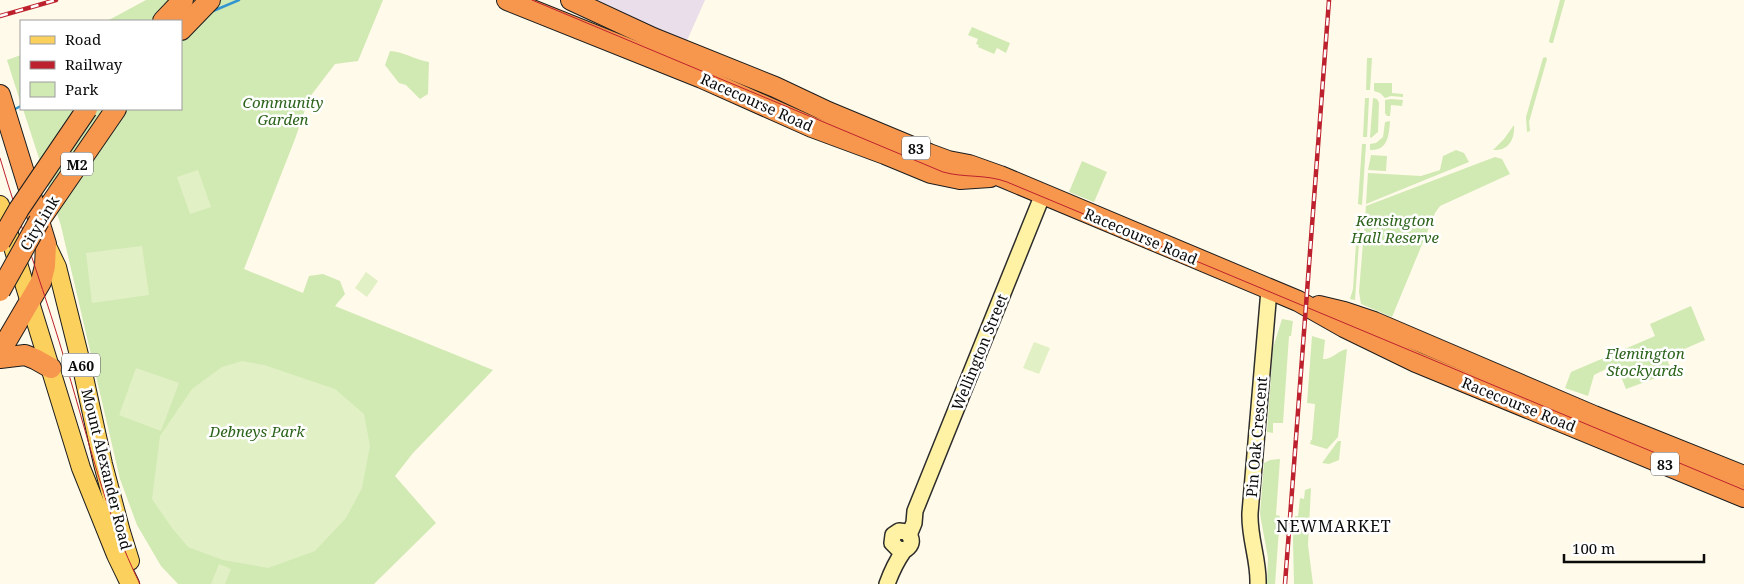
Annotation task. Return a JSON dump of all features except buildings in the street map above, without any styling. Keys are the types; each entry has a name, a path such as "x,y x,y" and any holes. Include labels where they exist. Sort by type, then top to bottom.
{"highway":[{"path":"164,20 182,0"},
{"path":"182,29 210,0"},
{"name":"Racecourse Road","path":"507,0 678,59"},
{"name":"Racecourse Road","path":"571,0 758,102 812,127 937,175 959,179 996,177 1012,180 1298,302 1407,358 1744,476"},
{"name":"Mount Alexander Road","path":"0,95 46,244"},
{"name":"CityLink","path":"0,242 24,202 87,110"},
{"name":"CityLink","path":"0,291 39,220 115,110"},
{"path":"0,352 42,279 45,266 46,244"},
{"name":"Racecourse Road","path":"1298,302 1358,316 1414,339 1744,497"},
{"path":"1407,358 1414,339"},
{"path":"0,358 25,355 51,368"}],"main road":[{"name":"Mount Alexander Road","path":"1,210 26,307 51,368 81,468 116,555 130,584"},
{"name":"Mount Alexander Road","path":"46,244 57,267 103,464 124,544 140,584"},
{"path":"81,468 103,464"}],"street":[{"name":"Wellington Street","path":"886,584 899,549 908,548 911,543 905,533 907,520 915,511 1042,194"},
{"name":"Pin Oak Crescent","path":"1258,584 1258,562 1250,529 1250,513 1270,290"}],"shaded area":[{"path":"581,0 705,0 685,45"}],"green space":[{"name":"Debneys Park","path":"146,0 383,0 358,61 335,64 309,98 244,269 303,293 309,276 323,274 340,281 345,294 335,306 493,370 413,453 395,476 436,523 374,584 178,584 161,566 137,525 120,479 61,226 23,110 182,110 182,20 109,20"},
{"path":"1560,0 1565,0 1553,43 1550,43 1549,41"},
{"path":"972,27 1010,43 1006,53 997,48 994,54 978,47 979,45 976,44 978,39 968,35"},
{"path":"390,51 429,62 428,94 420,99 406,85 399,83 385,65"},
{"path":"20,55 20,101 7,60"},
{"path":"1546,57 1529,122 1530,131 1527,132 1526,117 1543,58"},
{"path":"1367,58 1372,58 1370,90 1366,90"},
{"path":"1374,83 1392,83 1392,93 1403,94 1403,97 1391,96 1385,98 1380,93 1374,91"},
{"path":"1365,98 1369,98 1367,137 1363,137"},
{"path":"1373,98 1377,99 1379,103 1378,132 1371,138 1370,137"},
{"path":"1385,100 1403,100 1402,106 1391,105 1390,116 1387,116 1385,113"},
{"path":"1390,121 1388,137 1384,145 1376,150 1370,150 1370,144 1376,143 1383,137 1385,122"},
{"path":"1514,125 1510,143 1499,150 1493,150 1504,139"},
{"path":"1362,144 1366,144 1362,205 1358,204"},
{"path":"1456,150 1464,153 1469,162 1366,204 1368,173 1421,176 1440,170 1443,156"},
{"path":"1371,155 1387,156 1386,171 1368,170"},
{"name":"Kensington Hall Reserve","path":"1495,157 1502,159 1510,174 1440,206 1435,213 1392,317 1361,304 1359,292 1366,206"},
{"path":"1082,161 1107,172 1094,202 1069,192"},
{"path":"198,170 211,207 190,214 177,177"},
{"path":"1358,214 1361,214 1355,300 1350,299 1353,289"},
{"path":"142,246 149,295 92,303 86,253"},
{"path":"366,272 378,281 367,297 355,288"},
{"name":"Flemington Stockyards","path":"1691,306 1705,340 1666,357 1672,372 1626,389 1616,364 1594,375 1588,396 1565,388 1571,372 1655,336 1650,324"},
{"path":"1282,319 1293,321 1291,336 1289,336 1283,423 1273,423 1273,433 1267,432 1273,348"},
{"path":"1312,336 1325,340 1323,359 1347,349 1338,437 1327,449 1310,444 1315,404 1307,403"},
{"path":"1034,342 1050,348 1039,374 1023,368"},
{"path":"242,361 264,365 335,389 364,414 370,446 362,488 346,518 315,551 268,568 223,560 188,547 152,499 160,436 192,389 222,367"},
{"path":"136,368 179,383 161,431 119,415"},
{"path":"1338,441 1341,441 1339,460 1329,464 1322,463"},
{"path":"1280,459 1276,515 1280,516 1275,584 1267,584 1268,558 1260,514 1264,463"},
{"path":"1311,488 1308,545 1313,584 1294,584 1293,539 1295,516 1298,516 1300,498 1304,499 1305,490"},
{"path":"219,564 231,569 225,584 211,584"}],"waterway":[{"path":"213,11 239,0"},
{"path":"13,110 20,106"}],"tram line":[{"path":"532,0 943,172 1007,182 1744,490"},
{"path":"0,158 59,342 108,505 117,532 140,584"}],"railway":[{"path":"0,16 56,0"},
{"path":"1285,584 1329,0"}],"district":[{"name":"NEWMARKET","path":"1334,526"}],"park label":[{"name":"Community Garden","path":"283,110"}]}
